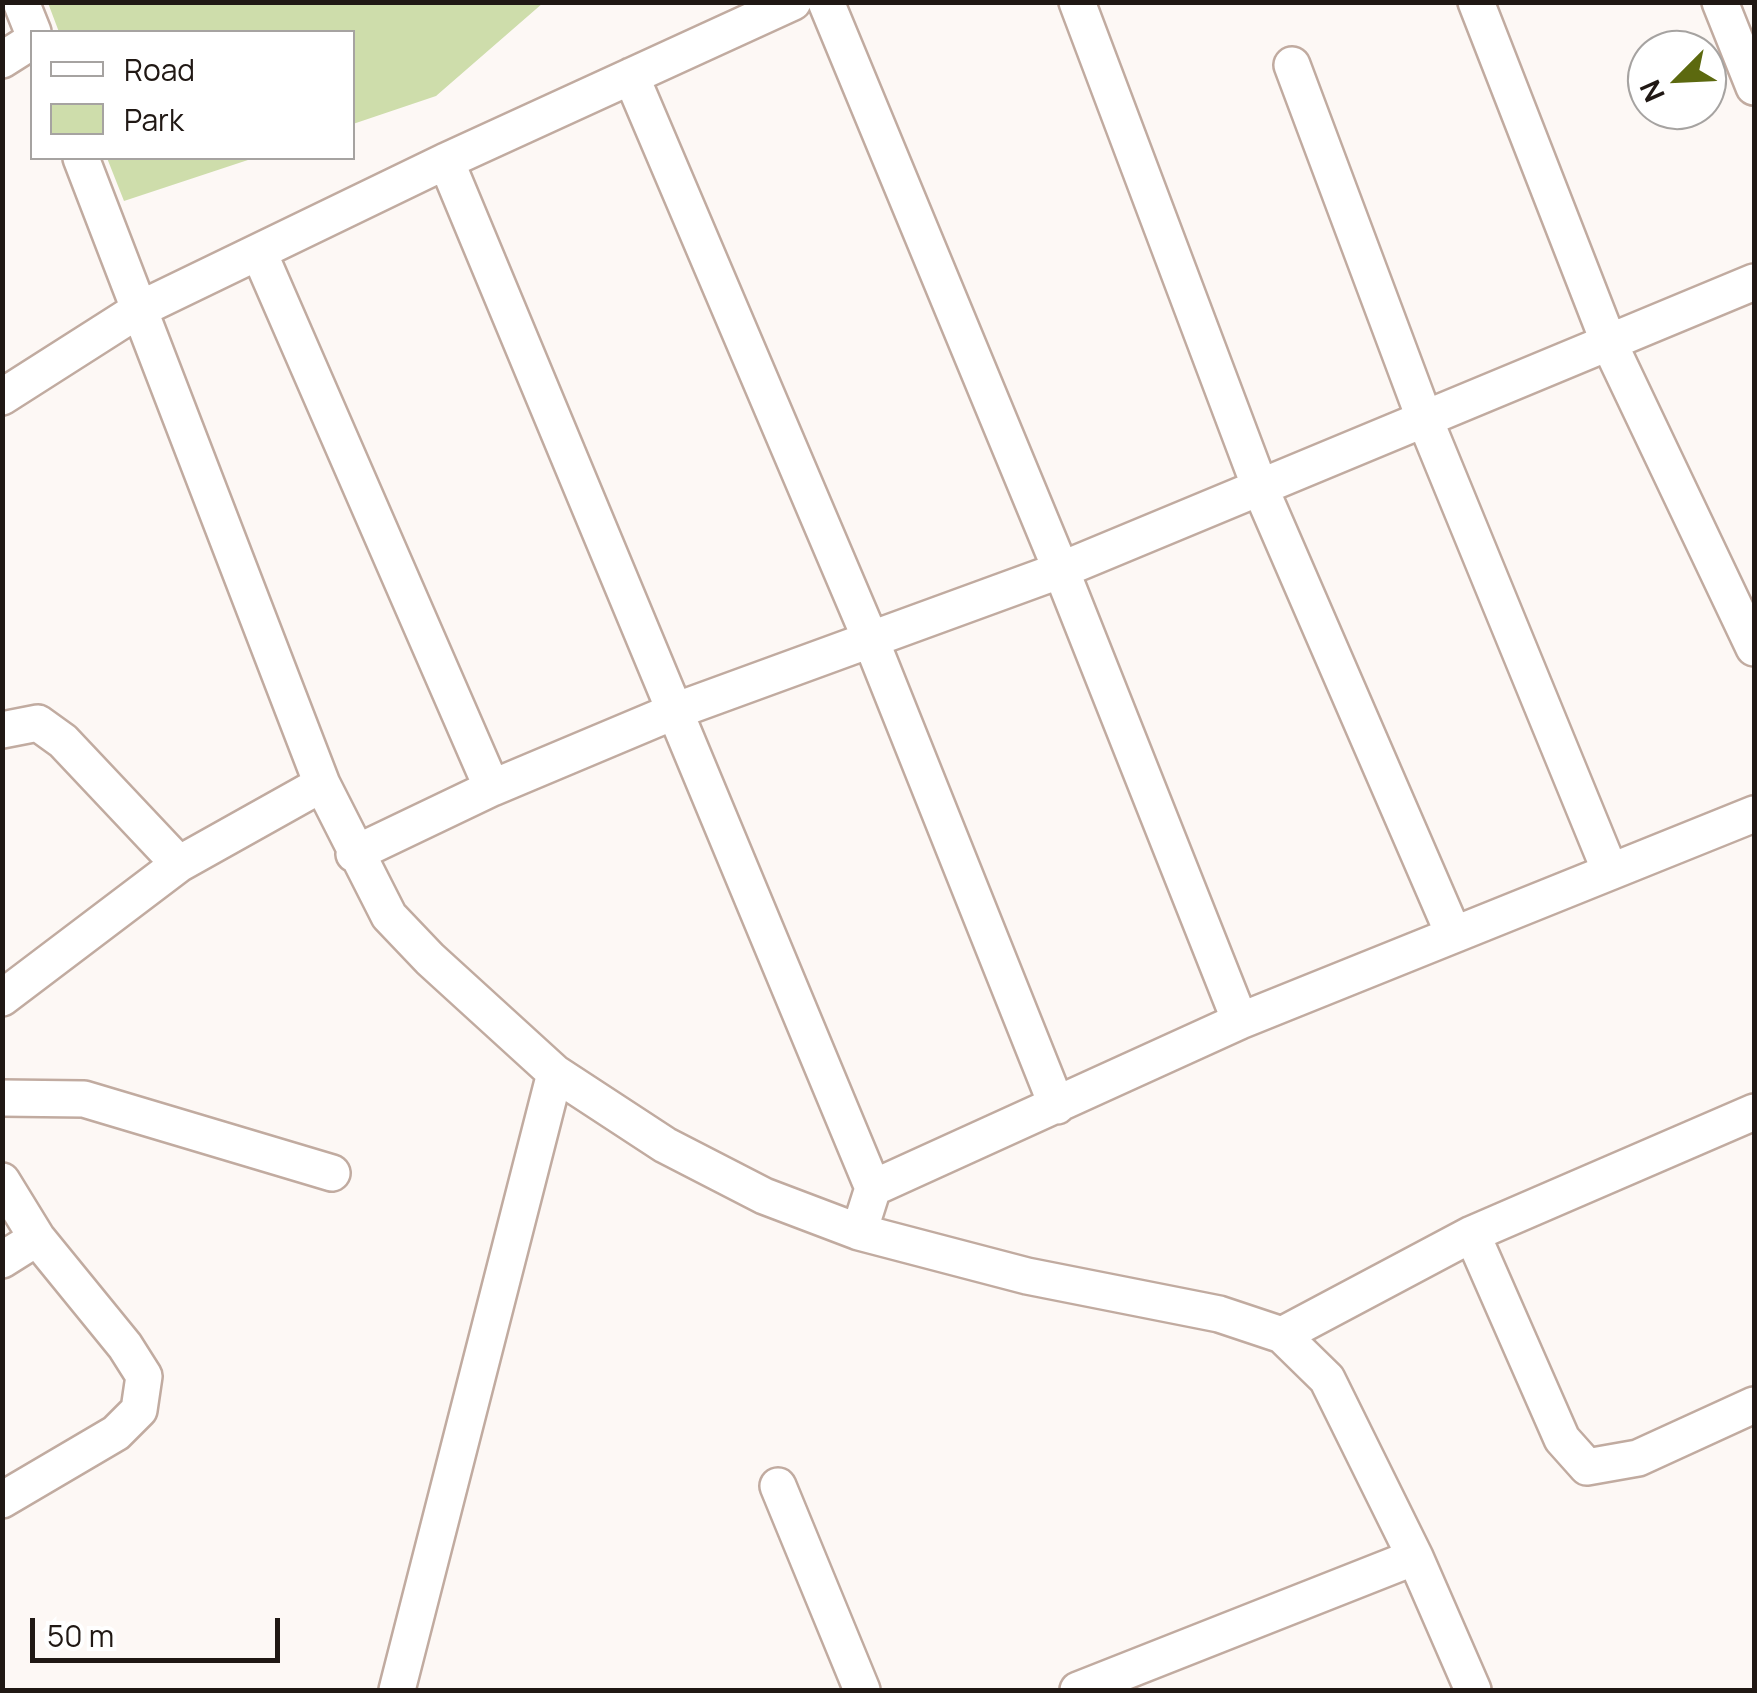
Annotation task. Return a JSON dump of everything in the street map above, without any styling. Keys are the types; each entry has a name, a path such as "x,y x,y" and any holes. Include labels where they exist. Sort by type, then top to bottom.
{"street":[{"path":"21,2 31,30"},
{"path":"2,397 140,309 260,255 446,160 793,2"},
{"path":"826,2 1061,570 1240,1020"},
{"path":"1078,2 1261,490 1453,933"},
{"path":"1476,2 1609,343 1754,648"},
{"path":"1720,2 1754,88"},
{"path":"2,60 30,42"},
{"path":"1292,65 1426,420 1610,871"},
{"path":"631,76 870,638 1057,1106"},
{"path":"82,160 322,784 354,854 389,916 555,1073 665,1145 764,1196 859,1232 1027,1276 1219,1314 1282,1335 1327,1379 1415,1557 1473,1690"},
{"path":"446,160 873,1188 859,1232"},
{"path":"260,255 492,788"},
{"path":"354,854 492,788 675,711 1061,570 1754,282"},
{"path":"2,730 38,723 63,741 179,864"},
{"path":"2,998 179,864 322,784"},
{"path":"873,1188 1240,1020 1754,814"},
{"path":"397,1690 555,1073"},
{"path":"2,1098 84,1099 332,1173"},
{"path":"1282,1335 1472,1234 1754,1112"},
{"path":"2,1181 38,1238 126,1346 144,1376 139,1410 116,1433 2,1500"},
{"path":"1472,1234 1562,1439 1587,1468 1638,1458 1754,1406"},
{"path":"2,1260 38,1238"},
{"path":"778,1486 862,1690"},
{"path":"1078,1690 1415,1557"}],"green space":[{"path":"48,3 543,3 436,96 355,123 355,30 58,30"},
{"path":"108,160 248,160 124,201"}]}
